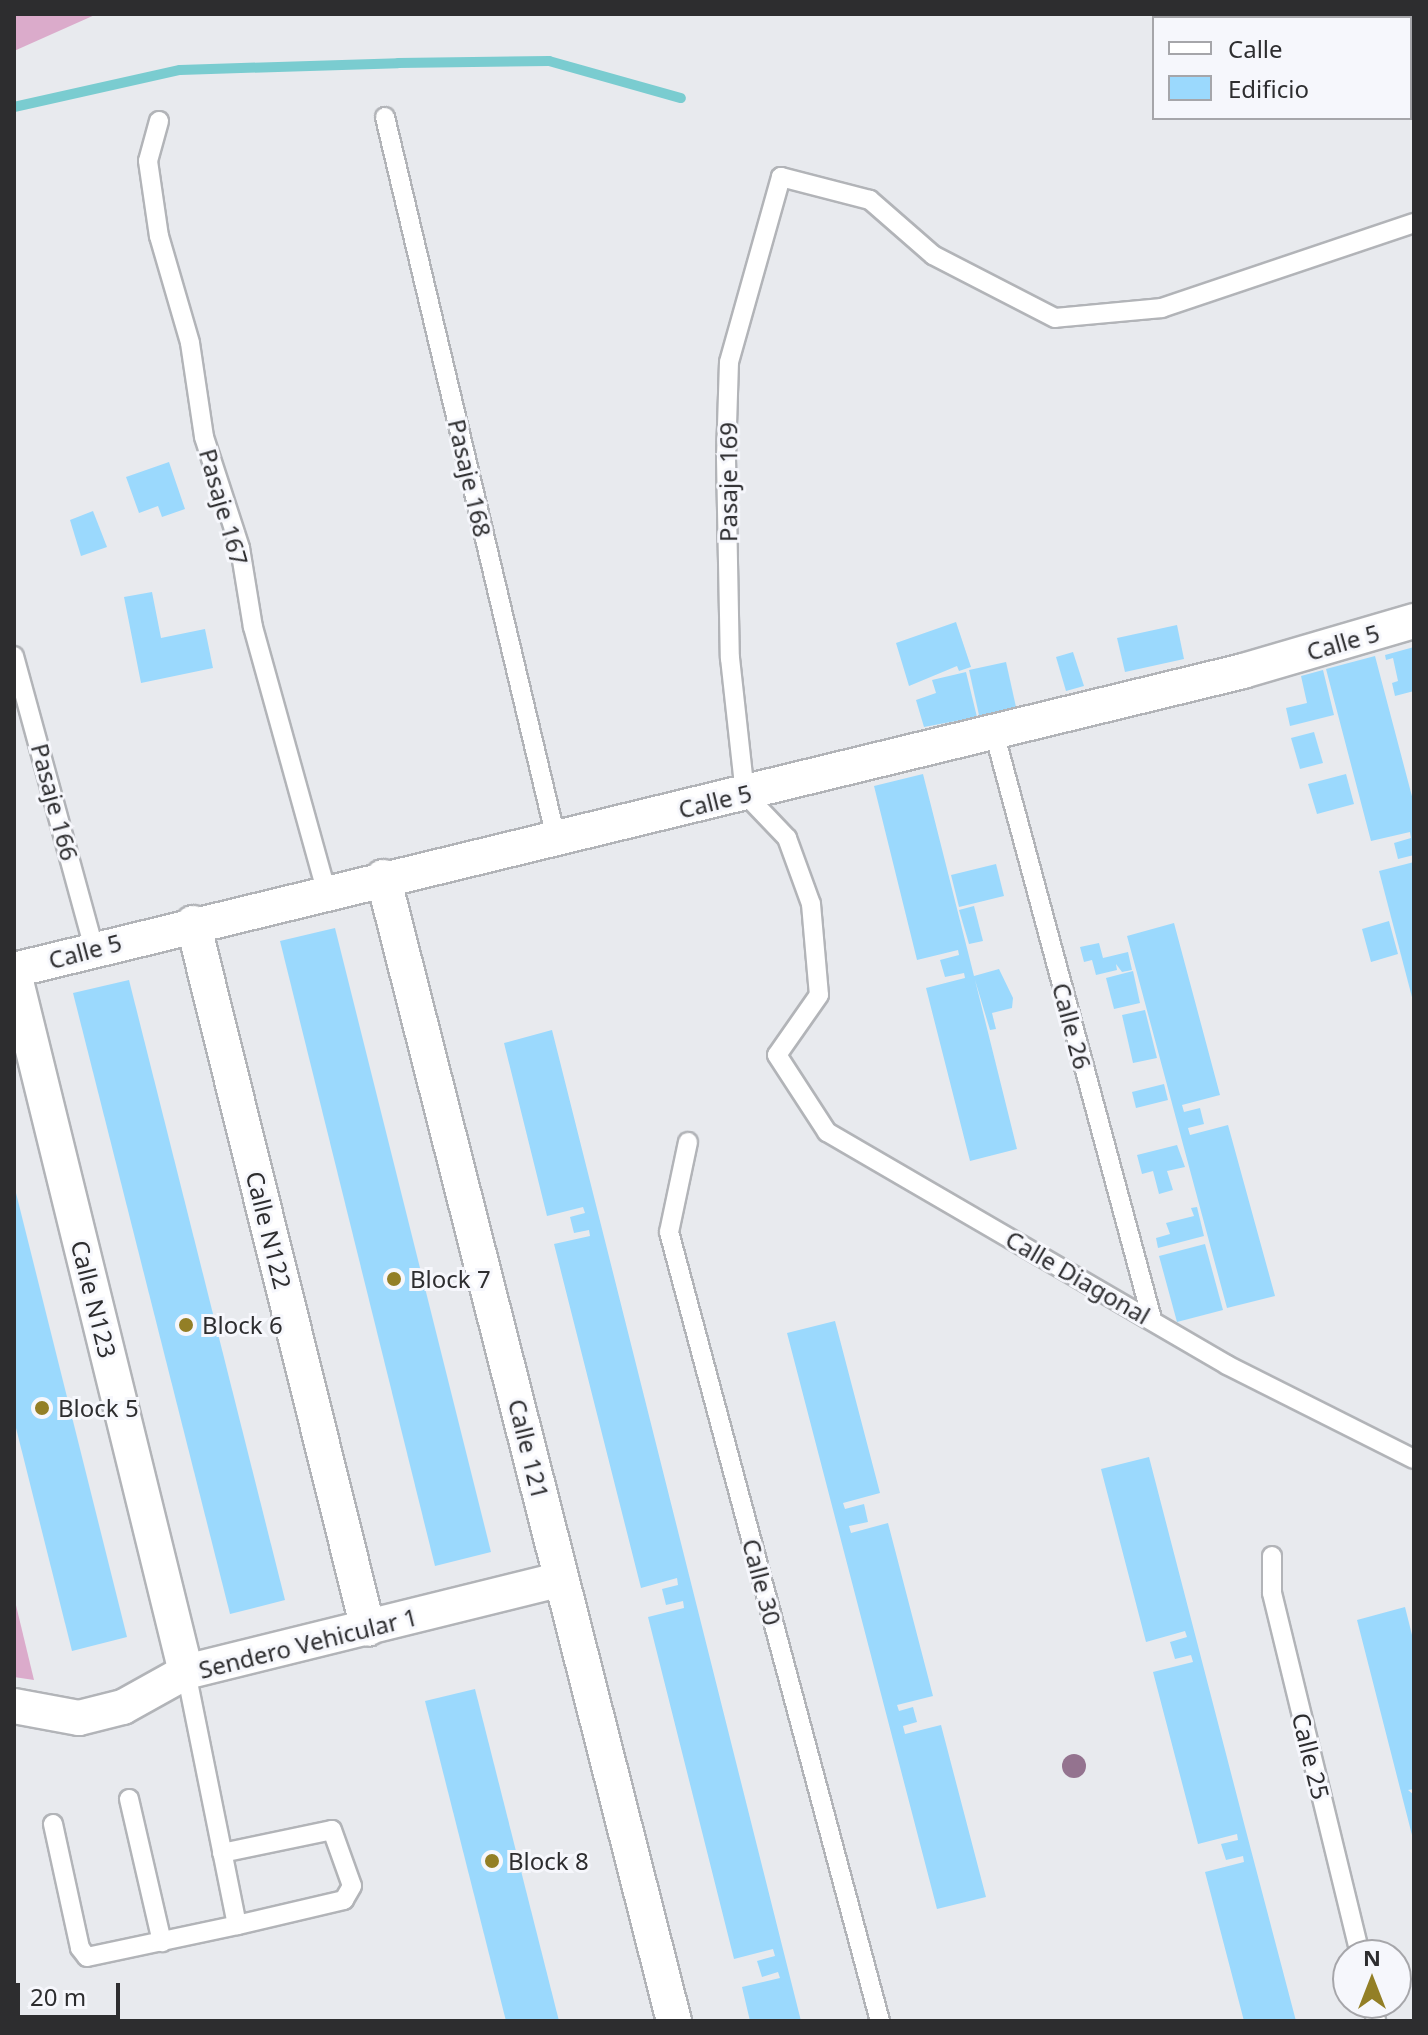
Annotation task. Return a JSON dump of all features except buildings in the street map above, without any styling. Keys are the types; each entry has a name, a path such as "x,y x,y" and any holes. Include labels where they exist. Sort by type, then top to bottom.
{"street":[{"name":"Calle 5","path":"14,971 193,923 745,794 1243,671 1414,621"},
{"name":"Calle 121","path":"383,877 674,2021"},
{"name":"Calle N122","path":"193,923 368,1629"},
{"name":"Calle N123","path":"14,971 186,1672"},
{"name":"Sendero Vehicular 1","path":"14,1706 79,1718 123,1707 186,1672 561,1579"}],"lane":[{"name":"Pasaje 168","path":"385,117 556,838"},
{"name":"Pasaje 167","path":"159,121 148,161 159,236 190,343 204,437 240,548 253,627 326,891"},
{"name":"Pasaje 169","path":"745,794 730,658 729,362 781,177 870,200 933,255 1055,318 1162,308 1414,223"},
{"name":"Pasaje 166","path":"14,656 94,949"},
{"name":"Calle 26","path":"994,732 1152,1319"},
{"name":"Calle Diagonal","path":"745,794 787,838 811,904 819,995 777,1055 827,1132 1227,1365 1414,1459"},
{"name":"Calle 30","path":"688,1142 669,1232 880,2021"},
{"name":"Calle 25","path":"1272,1556 1272,1593 1356,1939"},
{"path":"186,1672 237,1925"},
{"path":"129,1799 162,1942"},
{"path":"53,1824 80,1948 87,1957 344,1900 352,1886 332,1830 222,1853"}],"shaded area":[{"path":"14,14 97,14 14,51"},
{"path":"14,1597 34,1680 14,1677"}],"waterway":[{"path":"14,107 180,70 398,63 549,61 681,98"}],"place":[{"name":"Block 7","path":"394,1279"},
{"name":"Block 6","path":"186,1325"},
{"name":"Block 5","path":"42,1408"},
{"name":"Block 8","path":"492,1861"}]}
